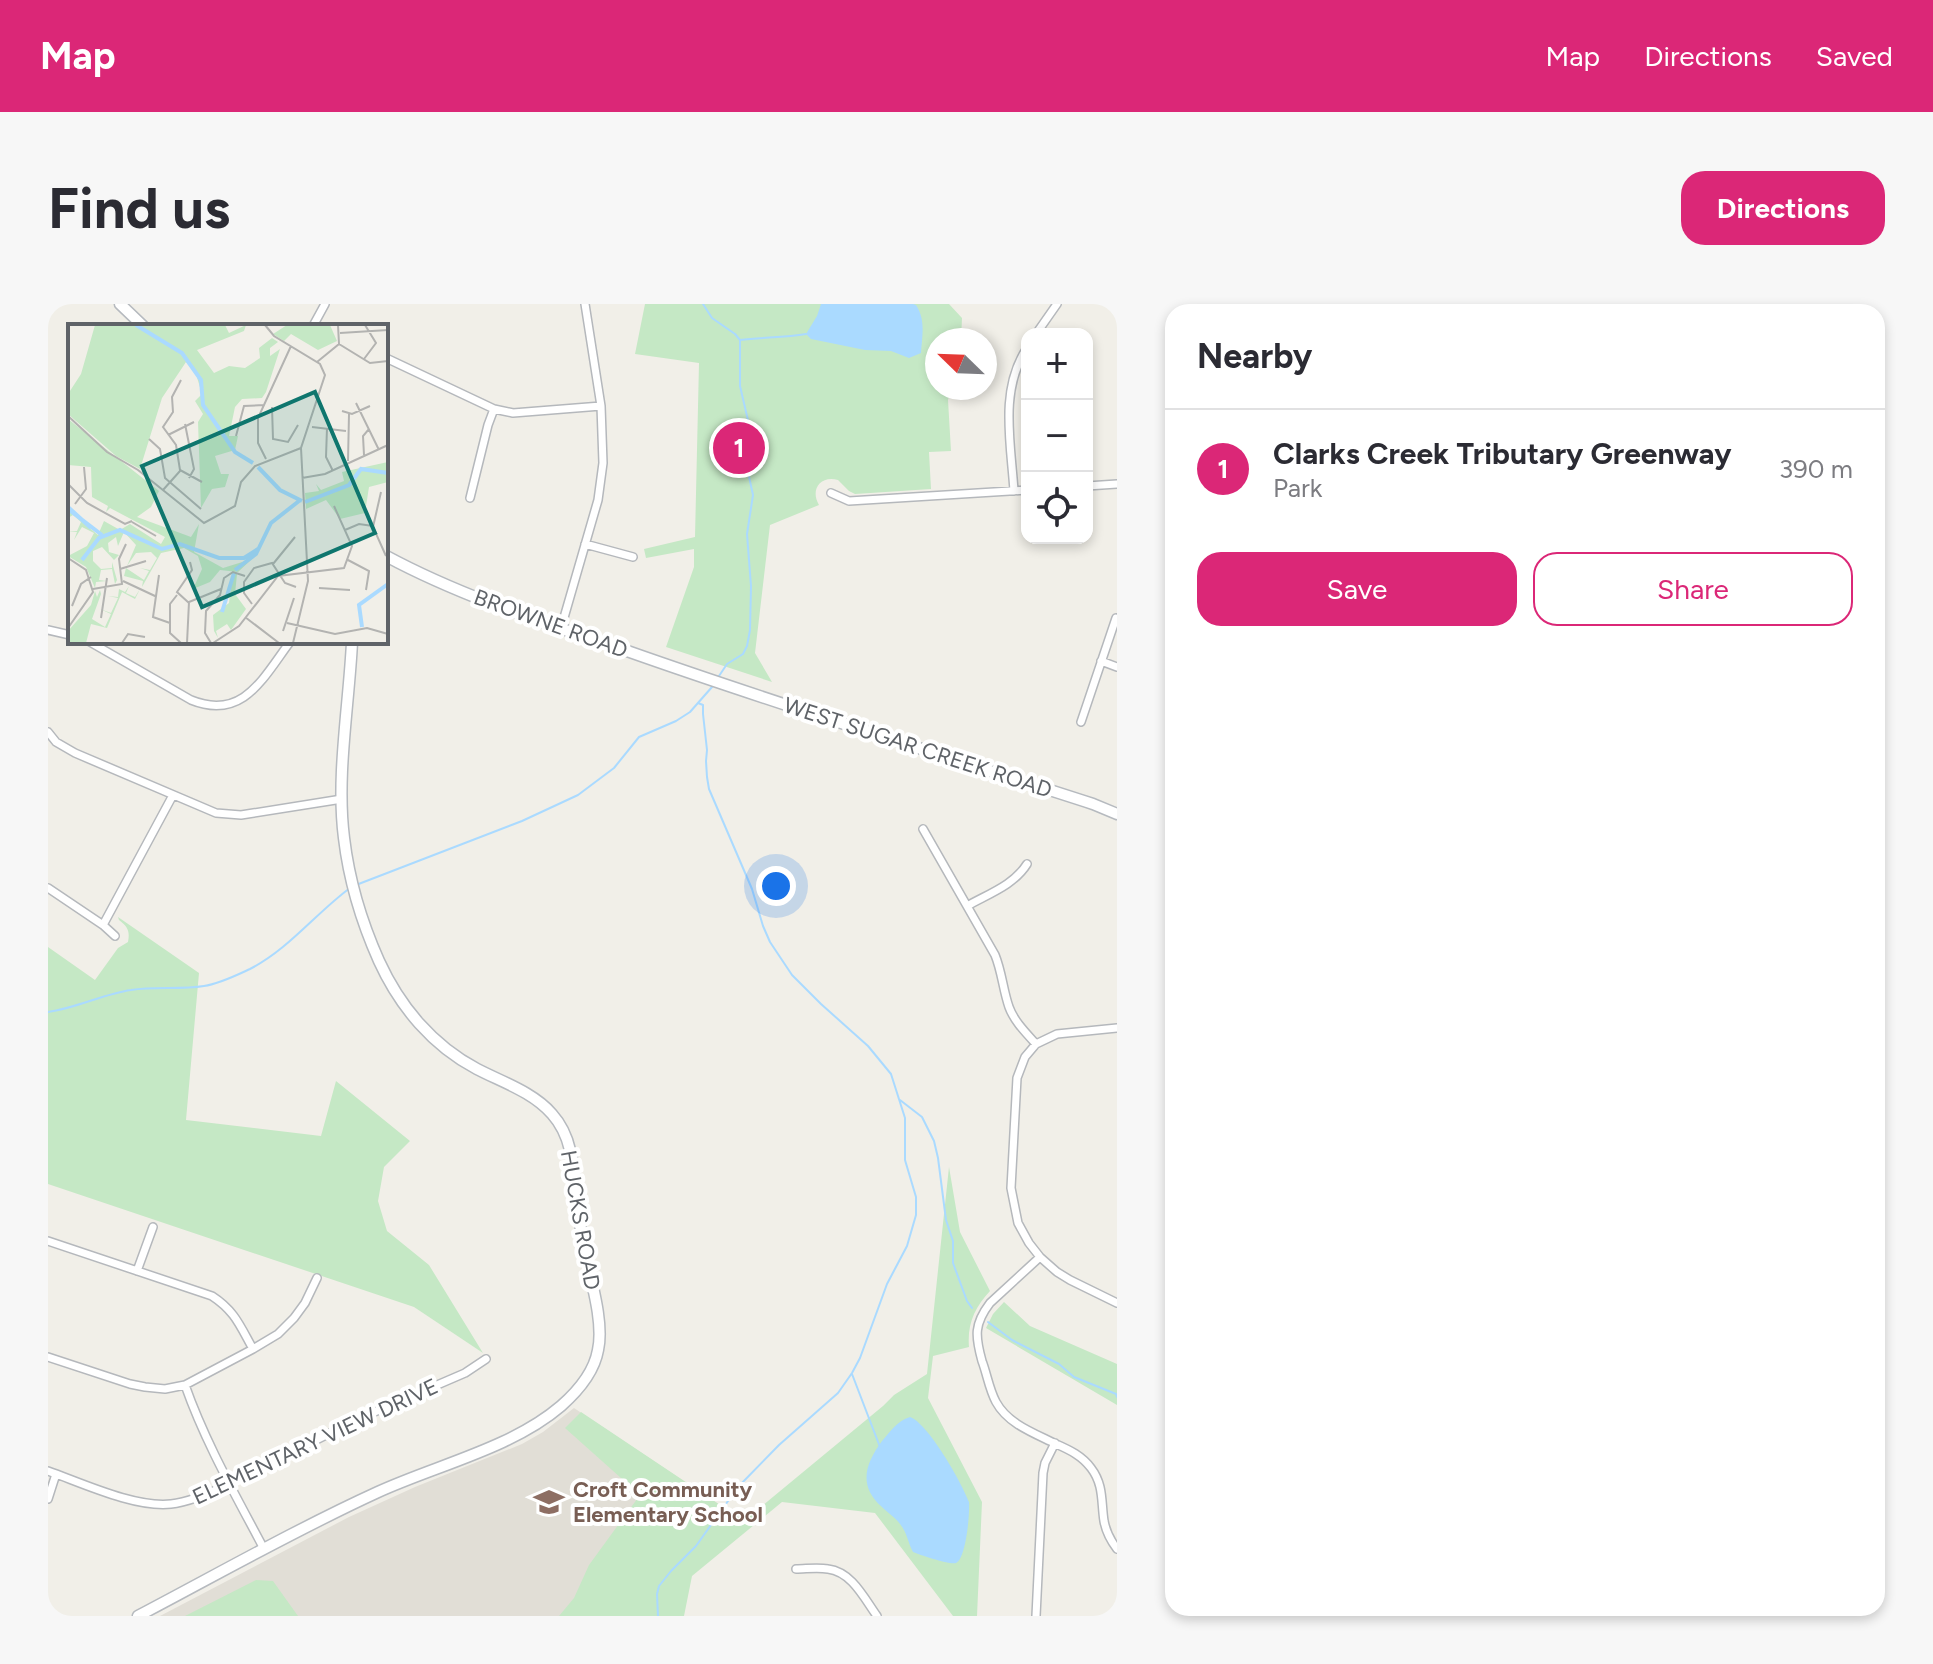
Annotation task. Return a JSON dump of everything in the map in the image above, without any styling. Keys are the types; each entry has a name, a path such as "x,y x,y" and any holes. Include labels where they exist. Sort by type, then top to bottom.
{"main road":[{"path":"120,304 141,324"},
{"name":"BROWNE ROAD","path":"388,557 423,576 718,683"},
{"name":"HUCKS ROAD","path":"138,1616 380,1491 528,1429 561,1406 582,1385 595,1362 598,1349 598,1319 581,1235 573,1158 564,1131 541,1103 457,1057 420,1025 394,990 382,966 355,893 344,838 342,799 352,644"},
{"name":"WEST SUGAR CREEK ROAD","path":"718,683 1117,814"}],"street":[{"path":"316,324 325,304"},
{"path":"561,628 598,500 603,463 601,406 585,304"},
{"path":"1040,328 1057,304"},
{"path":"388,359 494,409 513,413 601,406"},
{"path":"1014,491 1009,399 1014,374 1021,360"},
{"path":"470,498 494,409"},
{"path":"1093,486 1117,484"},
{"path":"831,493 849,501 1021,490"},
{"path":"585,544 633,557"},
{"path":"1081,722 1116,618"},
{"path":"48,630 68,635"},
{"path":"93,644 191,700 217,707 237,702 253,691 288,644"},
{"path":"1101,661 1117,667"},
{"path":"48,732 56,742 75,753 216,813 241,815 342,799"},
{"path":"103,925 173,795"},
{"path":"923,829 999,964 1014,1018 1036,1044"},
{"path":"967,906 1010,882 1027,864"},
{"path":"48,888 115,936"},
{"path":"1117,1028 1057,1034 1036,1044 1025,1057 1017,1078 1011,1188 1018,1223 1040,1257 1070,1280 1117,1303"},
{"path":"137,1271 153,1227"},
{"path":"48,1241 212,1296 232,1312 253,1349"},
{"path":"1040,1257 990,1303 978,1326 976,1341 998,1406 1016,1423 1078,1454 1093,1470 1102,1490 1107,1530 1117,1549"},
{"path":"48,1357 130,1384 165,1389 185,1385 278,1334 294,1318 317,1278"},
{"name":"ELEMENTARY VIEW DRIVE","path":"52,1473 134,1501 168,1505 187,1501 356,1420 465,1373 486,1359"},
{"path":"185,1385 229,1483 264,1549"},
{"path":"1036,1616 1043,1473 1055,1443"},
{"path":"48,1499 52,1473"},
{"path":"796,1569 826,1568 844,1575 877,1616"}],"shaded area":[{"name":"Croft Community Elementary School","path":"574,1408 744,1521 629,1616 160,1616 349,1517 522,1444"}],"green space":[{"path":"645,304 949,304 962,318 962,328 925,328 925,400 948,400 951,451 929,452 931,489 855,494 838,480 826,480 816,489 819,505 770,525 755,653 772,682 666,647 694,567 694,549 646,558 644,549 695,537 699,363 635,354"},
{"path":"118,917 199,973 186,1120 321,1136 336,1081 410,1141 384,1167 378,1201 387,1231 429,1265 483,1353 414,1307 48,1184 48,947 95,980 118,948 128,942 128,930"},
{"path":"949,1167 960,1232 990,1291 973,1316 969,1347 933,1356 928,1398 982,1502 977,1616 953,1616 875,1513 782,1502 692,1576 684,1616 559,1616 574,1598 589,1565 640,1495 565,1428 581,1412 744,1521 894,1395 927,1374"},
{"path":"1004,1302 1030,1326 1117,1364 1117,1405 986,1328"},
{"path":"256,1580 273,1581 298,1616 185,1616"}],"water":[{"path":"821,304 916,305 922,322 921,353 909,358 891,351 865,350 811,339 806,334"},
{"path":"910,1417 935,1442 969,1502 965,1545 956,1563 913,1552 902,1527 869,1491 867,1475 871,1458 891,1430"}],"waterway":[{"path":"703,304 712,318 740,340 740,386 750,429 745,453 753,495 747,534 751,586 747,646 743,654 727,664 719,676"},
{"path":"740,340 806,334"},
{"path":"356,885 522,821 578,795 614,768 639,737 690,712 712,687"},
{"path":"658,1616 659,1586 696,1546 738,1487 779,1445 838,1393 852,1373 887,1284 907,1246 916,1215 916,1197 905,1160 905,1118 891,1074 868,1046 792,975 770,942 752,889 709,789 703,705 698,703"},
{"path":"48,1012 131,990 195,987 228,979 264,961 350,888"},
{"path":"900,1100 922,1117 934,1141 946,1220 953,1241 953,1263 972,1308"},
{"path":"988,1322 1012,1340 1059,1364 1074,1377 1117,1397"},
{"path":"852,1374 880,1447"}],"place":[{"name":"Clarks Creek Tributary Greenway","path":"739,448"},
{"name":"Croft Community Elementary School","path":"549,1502"}]}
